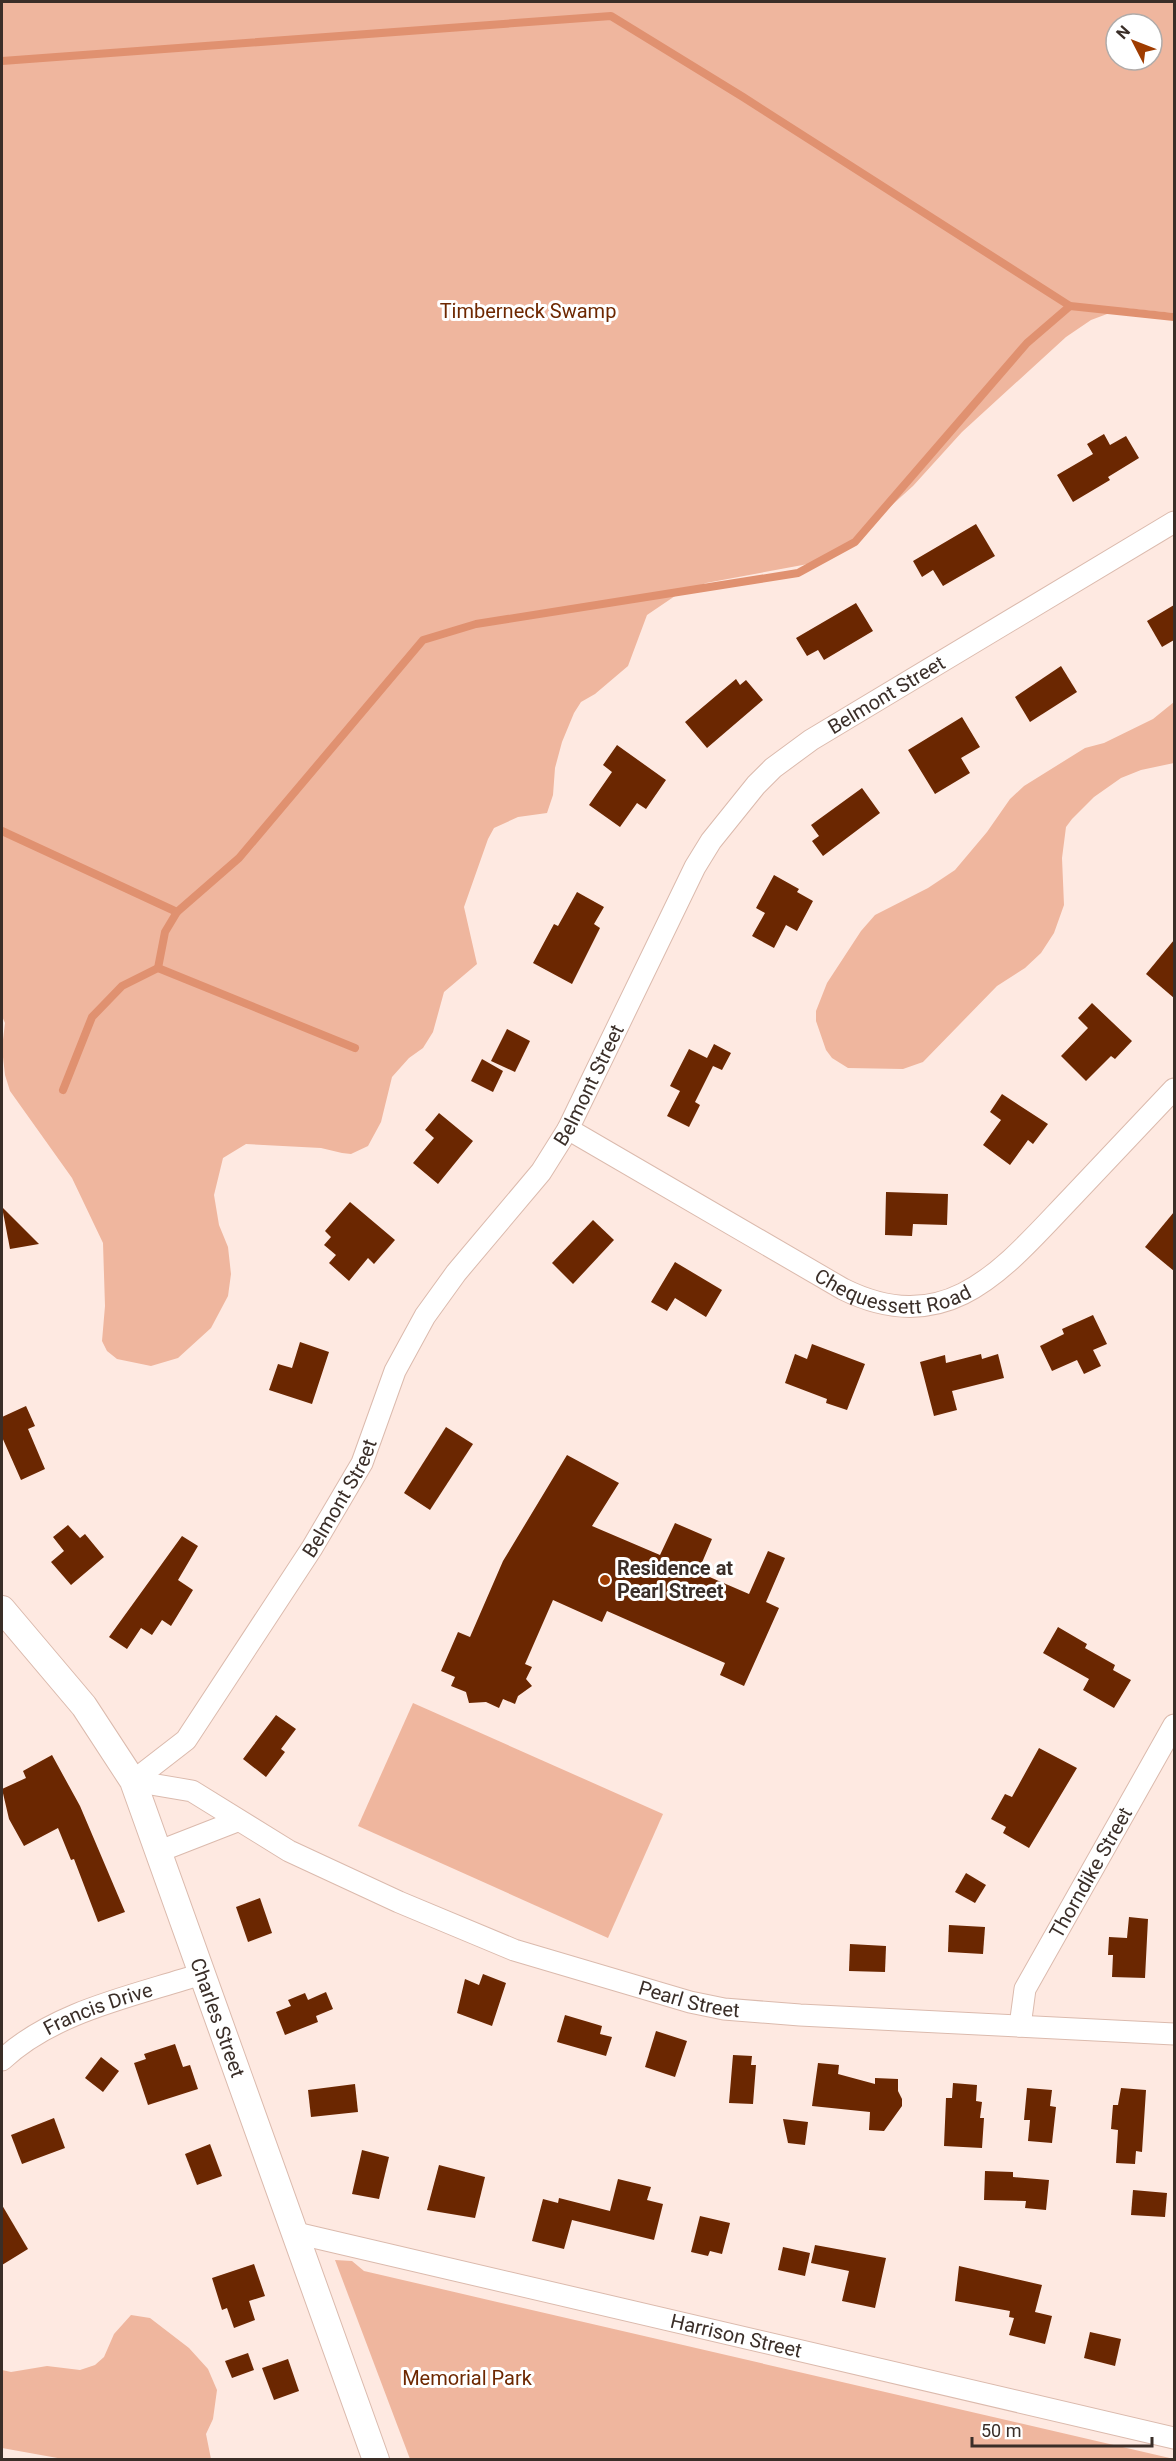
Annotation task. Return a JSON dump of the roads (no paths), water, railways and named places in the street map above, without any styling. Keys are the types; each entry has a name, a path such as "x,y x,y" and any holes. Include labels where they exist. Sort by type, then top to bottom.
{"street":[{"name":"Belmont Street","path":"133,1781 186,1740 253,1641 352,1483 367,1452 395,1371 420,1324 456,1273 541,1172 568,1129 695,867 726,820 756,785 792,754 836,724 1174,522"},
{"name":"Chequessett Road","path":"568,1129 843,1289 873,1301 917,1306 960,1296 979,1286 1004,1266 1174,1089"},
{"name":"Charles Street","path":"3,1613 84,1706 133,1781 160,1851 201,1974 376,2460"},
{"name":"Thorndike Street","path":"1020,2026 1025,1989 1174,1725"},
{"name":"Pearl Street","path":"133,1781 192,1791 277,1845 504,1946 690,2002 768,2013 1174,2034"},
{"path":"160,1851 237,1821"},
{"name":"Francis Drive","path":"2,2060 22,2043 44,2029 107,2004 201,1974"},
{"name":"Harrison Street","path":"296,2233 1174,2438"}],"waterway":[{"path":"2,61 611,16 743,97 1070,306 1174,317"},
{"path":"2,831 177,912 239,858 423,640 476,624 798,573 855,542 1027,343 1070,306"},
{"path":"177,912 165,932 158,968 355,1048"},
{"path":"63,1090 92,1017 122,986 158,968"}],"place":[{"name":"Residence at Pearl Street","path":"605,1580"}],"park label":[{"name":"Timberneck Swamp","path":"528,311"},
{"name":"Memorial Park","path":"467,2378"}]}
